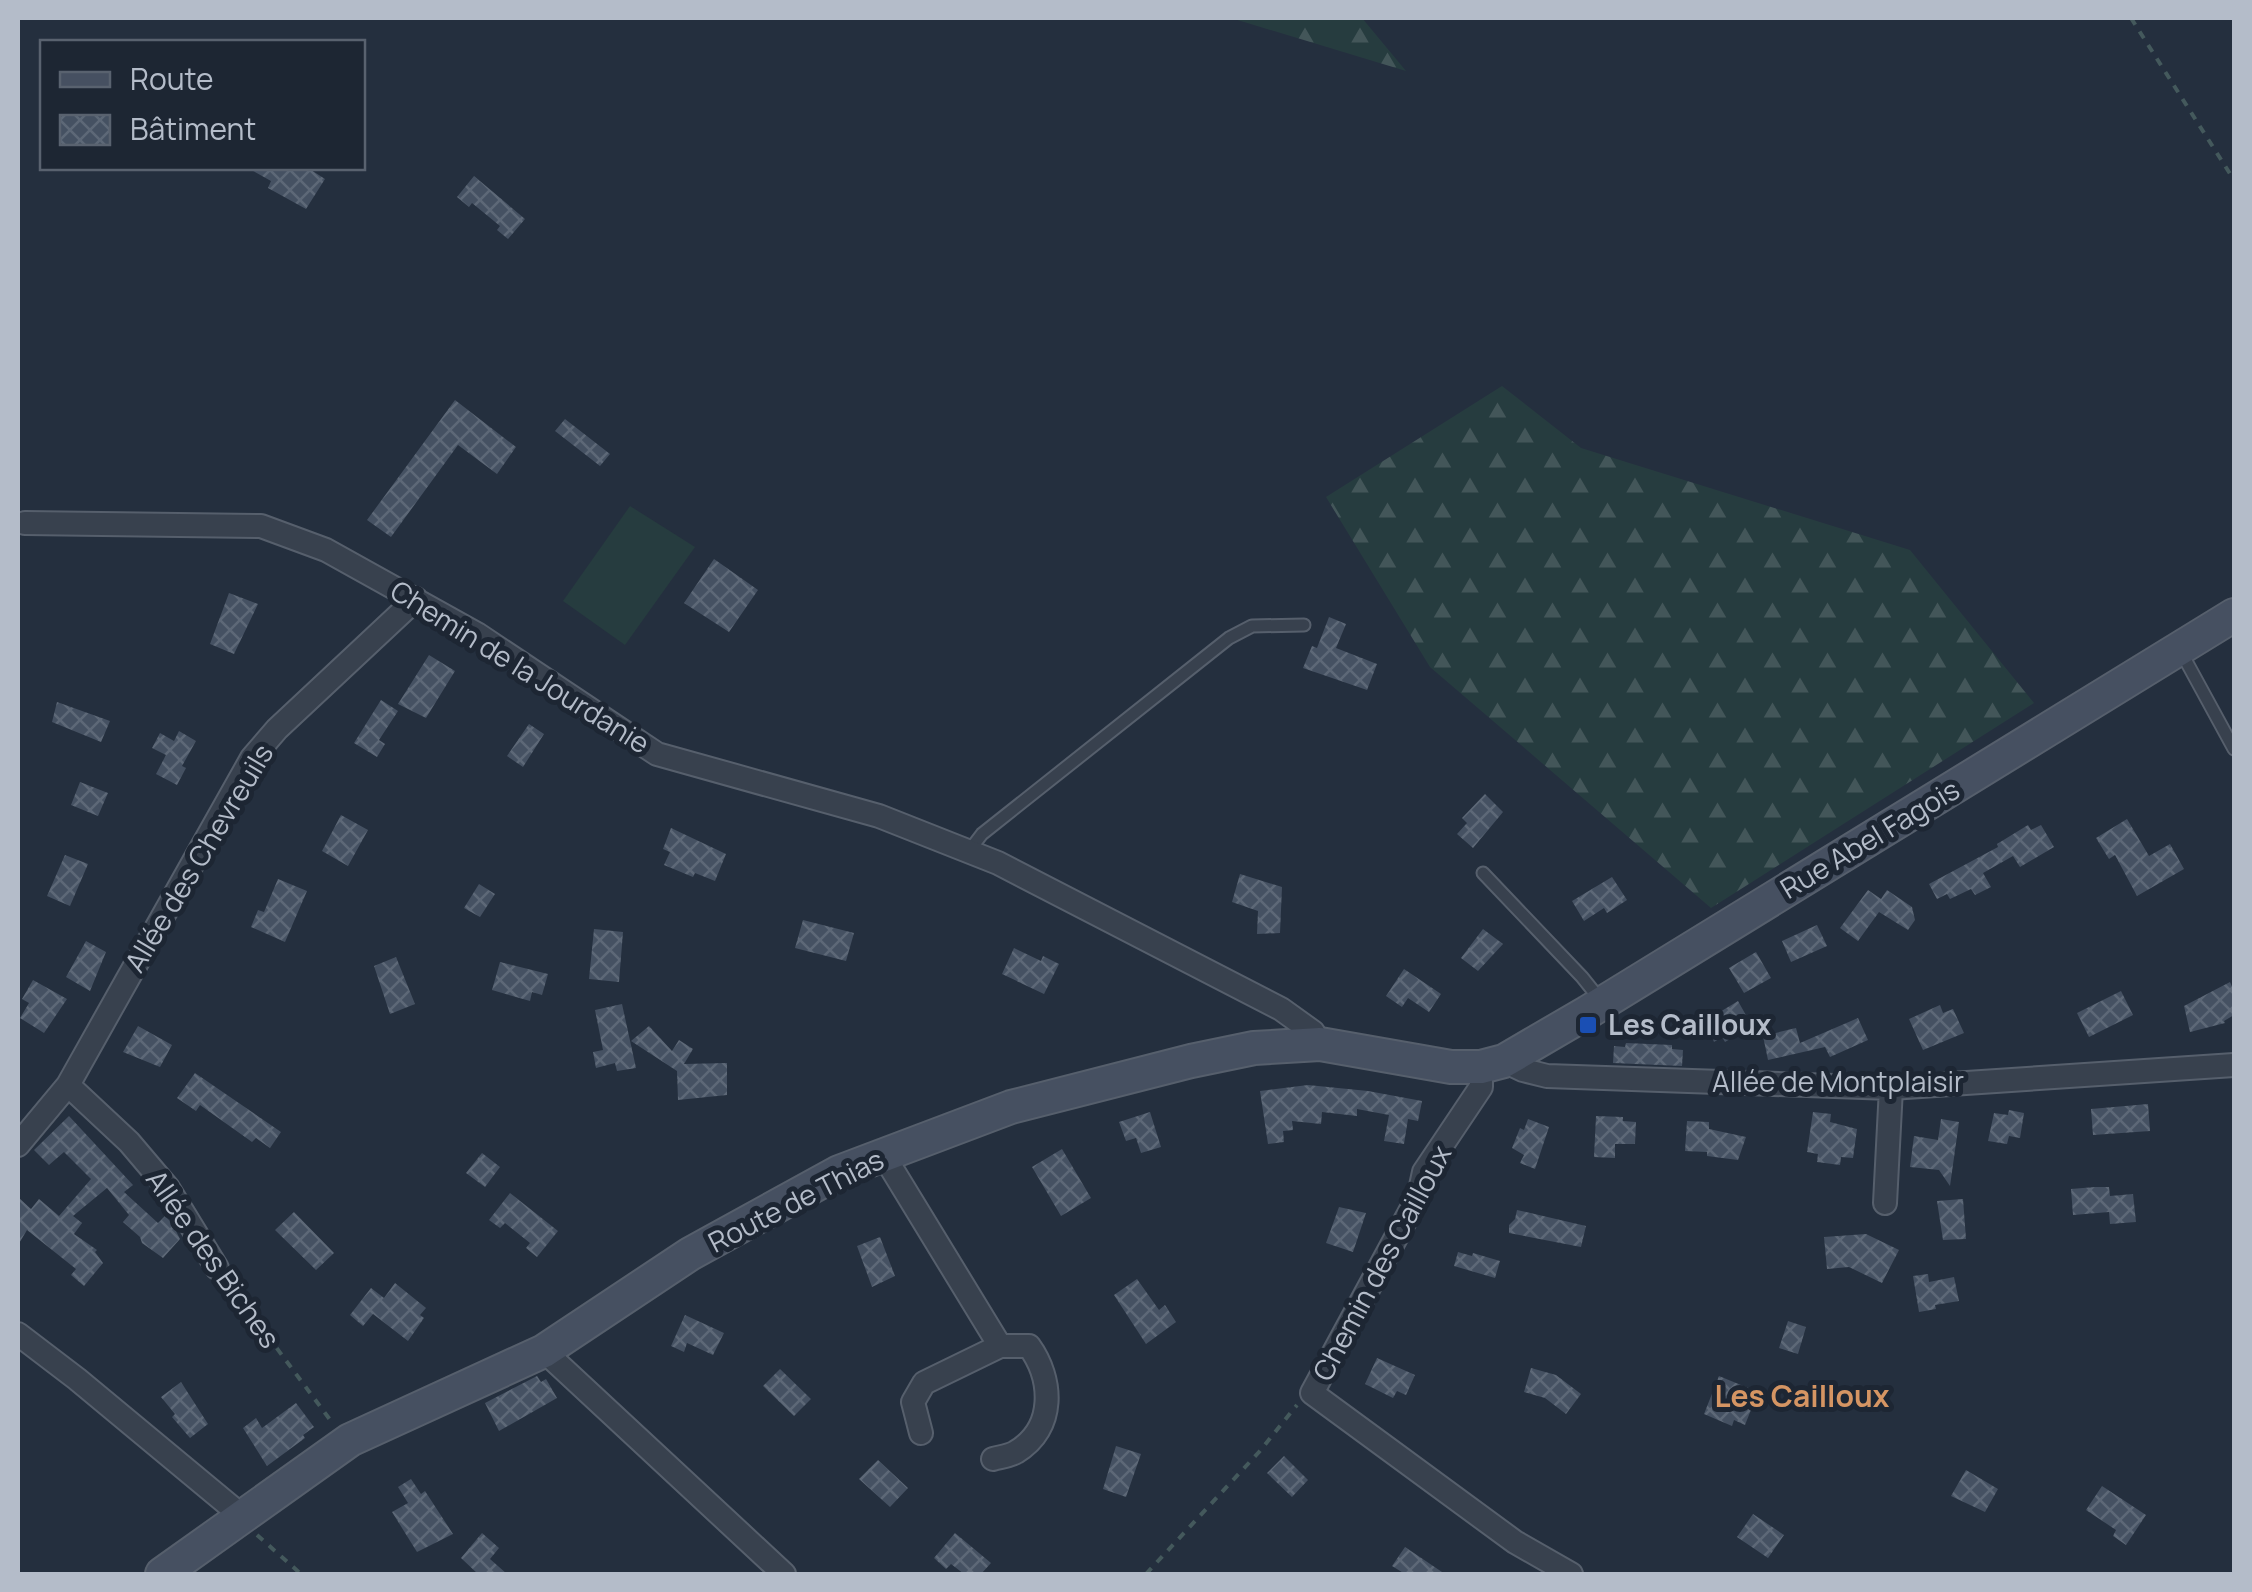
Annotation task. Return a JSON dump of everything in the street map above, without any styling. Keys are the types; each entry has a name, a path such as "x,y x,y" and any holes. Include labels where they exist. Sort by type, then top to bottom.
{"street":[{"name":"Chemin de la Jourdanie","path":"22,530 261,526 326,550 477,634 657,754 879,816 998,863 1281,1009 1313,1032 1320,1044"},
{"name":"Allée des Chevreuils","path":"18,1144 68,1085 252,758 416,599"},
{"name":"Rue Abel Fagois","path":"1493,1064 1603,1003 2234,615"},
{"name":"Route de Thias","path":"162,1574 350,1440 544,1351 690,1254 839,1172 1012,1107 1254,1048 1320,1044 1452,1067 1493,1064"},
{"name":"Allée de Montplaisir","path":"1493,1064 1547,1076 1891,1088 2234,1065"},
{"name":"Chemin des Cailloux","path":"1493,1064 1424,1172 1419,1195 1312,1393 1515,1542 1571,1574"},
{"name":"Allée des Biches","path":"68,1085 129,1142 168,1188 218,1268"},
{"path":"1886,1203 1891,1088"},
{"path":"884,1156 1000,1346"},
{"path":"18,1334 240,1517"},
{"path":"921,1433 913,1402 924,1383 1000,1346 1029,1346 1042,1364 1048,1390 1041,1426 1016,1452 993,1460"},
{"path":"544,1351 784,1574"}],"lane":[{"path":"969,852 982,834 1228,638 1252,626 1304,625"},
{"path":"2180,650 2234,748"},
{"path":"1484,873 1603,1003"}],"path":[{"path":"2131,18 2234,180"},
{"name":"Allée des Biches","path":"218,1268 327,1417 350,1440"},
{"path":"1146,1574 1259,1452 1290,1410 1312,1393"},
{"path":"240,1517 301,1574"}],"green space":[{"path":"1231,18 1362,18 1406,71"},
{"path":"1502,386 1581,448 1910,550 2034,703 1711,908 1430,667 1326,497"},
{"path":"630,506 695,547 625,645 563,601"}],"building":[{"path":"252,170 311,170 325,179 306,209 268,188 271,181"},
{"path":"474,176 525,219 508,239 497,230 500,226 472,203 469,207 457,197"},
{"path":"455,400 516,447 497,474 458,445 391,537 367,520"},
{"path":"565,419 610,454 600,466 555,431"},
{"path":"714,559 758,590 729,632 684,603"},
{"path":"229,593 258,604 234,654 210,644"},
{"path":"1329,617 1346,624 1336,648 1377,664 1367,690 1303,668 1312,646 1317,648"},
{"path":"429,655 455,671 426,718 398,704"},
{"path":"381,700 398,711 379,740 385,744 377,757 354,743"},
{"path":"57,702 110,721 101,742 52,722"},
{"path":"529,724 544,734 523,767 507,756"},
{"path":"179,731 196,741 177,785 156,774 166,755 152,748 160,733 174,741"},
{"path":"80,782 108,793 98,816 71,805"},
{"path":"1485,794 1503,812 1473,848 1457,834 1467,823 1462,818"},
{"path":"341,815 368,830 348,866 322,851"},
{"path":"2127,819 2149,856 2170,844 2184,869 2137,896 2115,855 2109,859 2096,838"},
{"path":"2028,825 2031,830 2041,825 2054,847 2020,867 2013,856 1983,873 1991,887 1975,895 1971,889 1950,899 1947,894 1937,899 1929,884 1998,847 1997,844"},
{"path":"671,828 726,854 715,881 664,865 670,852 663,849"},
{"path":"65,855 88,864 70,906 47,896"},
{"path":"1240,874 1282,887 1280,933 1257,934 1258,911 1232,902"},
{"path":"1612,877 1627,900 1584,921 1572,901"},
{"path":"278,879 307,891 285,942 251,927 258,910 264,912"},
{"path":"479,884 495,894 480,917 464,908"},
{"path":"1868,890 1881,899 1887,890 1912,907 1915,920 1908,930 1879,912 1858,941 1840,928"},
{"path":"803,920 854,933 846,961 795,948"},
{"path":"1817,925 1827,946 1791,962 1782,941"},
{"path":"594,929 623,932 619,982 589,979"},
{"path":"1483,929 1503,944 1478,971 1461,958"},
{"path":"86,941 106,952 90,991 66,977"},
{"path":"1014,948 1041,961 1043,956 1059,964 1044,994 1002,974"},
{"path":"1756,952 1771,978 1744,993 1729,968"},
{"path":"396,957 415,1004 390,1014 374,966"},
{"path":"500,962 548,974 542,995 532,992 530,1001 492,990"},
{"path":"1404,969 1441,994 1429,1012 1408,998 1402,1007 1386,996"},
{"path":"33,980 67,999 44,1033 20,1018 29,1003 22,999"},
{"path":"2230,982 2234,1015 2225,1023 2190,1032 2184,1006"},
{"path":"2121,991 2133,1015 2089,1037 2077,1013"},
{"path":"1738,1001 1752,1026 1725,1042 1722,1037 1714,1042 1705,1021"},
{"path":"622,1004 636,1068 617,1071 615,1063 596,1068 593,1052 603,1050 595,1010"},
{"path":"1940,1005 1943,1013 1953,1009 1964,1033 1923,1050 1909,1019"},
{"path":"1858,1018 1868,1040 1830,1057 1825,1047 1768,1060 1763,1036 1796,1028 1800,1043"},
{"path":"138,1026 172,1045 160,1067 123,1052"},
{"path":"649,1026 672,1051 679,1040 693,1049 684,1064 727,1063 727,1095 678,1100 677,1071 631,1041"},
{"path":"1626,1043 1672,1045 1672,1049 1683,1050 1682,1066 1613,1063 1614,1046 1625,1047"},
{"path":"195,1073 281,1132 270,1148 256,1138 252,1142 200,1105 196,1111 177,1098"},
{"path":"1308,1085 1422,1101 1418,1121 1408,1119 1404,1144 1384,1141 1389,1115 1357,1109 1357,1116 1322,1112 1321,1124 1292,1121 1293,1130 1283,1131 1284,1142 1268,1144 1260,1091"},
{"path":"2148,1104 2150,1131 2093,1135 2091,1109"},
{"path":"2009,1110 2024,1113 2020,1138 2009,1136 2007,1144 1988,1141 1994,1113 2008,1115"},
{"path":"1150,1112 1161,1147 1141,1153 1136,1138 1126,1141 1119,1122"},
{"path":"1813,1112 1831,1114 1830,1122 1857,1129 1853,1158 1841,1157 1840,1165 1817,1162 1818,1154 1807,1152"},
{"path":"69,1116 133,1185 124,1192 158,1223 165,1216 180,1239 163,1258 123,1222 129,1215 107,1188 73,1216 82,1223 74,1234 97,1250 103,1263 84,1286 71,1275 76,1269 27,1230 18,1245 18,1197 31,1209 39,1199 59,1216 91,1179 64,1152 49,1165 34,1150"},
{"path":"1596,1116 1623,1117 1623,1121 1636,1122 1635,1144 1615,1144 1615,1158 1594,1157"},
{"path":"1528,1119 1549,1127 1535,1169 1520,1163 1524,1155 1512,1148"},
{"path":"1941,1119 1959,1122 1950,1186 1939,1170 1910,1167 1914,1136 1938,1140"},
{"path":"1687,1121 1709,1122 1709,1129 1746,1137 1738,1160 1685,1151"},
{"path":"1062,1149 1091,1198 1061,1216 1032,1167"},
{"path":"482,1153 500,1167 485,1187 466,1173"},
{"path":"2109,1187 2110,1196 2133,1194 2136,1222 2110,1224 2109,1212 2073,1215 2071,1189"},
{"path":"510,1193 558,1231 537,1257 526,1248 530,1243 505,1223 500,1228 489,1220"},
{"path":"1963,1199 1966,1239 1943,1240 1937,1201"},
{"path":"1339,1207 1366,1213 1353,1252 1326,1243"},
{"path":"1517,1210 1586,1226 1581,1247 1509,1233"},
{"path":"294,1212 334,1253 316,1270 275,1230"},
{"path":"1866,1234 1899,1250 1882,1283 1849,1267 1827,1269 1824,1237"},
{"path":"880,1237 895,1276 872,1287 857,1246"},
{"path":"1458,1252 1500,1261 1495,1278 1454,1266"},
{"path":"1928,1274 1929,1282 1954,1277 1959,1301 1919,1312 1913,1276"},
{"path":"1137,1279 1159,1310 1165,1305 1176,1322 1146,1344 1114,1295"},
{"path":"395,1283 426,1308 420,1315 424,1318 408,1341 373,1314 363,1326 350,1315 371,1288 384,1298"},
{"path":"685,1315 724,1333 713,1355 687,1343 684,1352 671,1346"},
{"path":"1788,1321 1806,1327 1798,1354 1779,1348"},
{"path":"1377,1358 1415,1375 1406,1395 1397,1391 1393,1398 1365,1384"},
{"path":"1531,1368 1556,1375 1581,1394 1566,1414 1545,1398 1524,1392"},
{"path":"780,1369 811,1399 794,1416 763,1386"},
{"path":"537,1376 541,1382 546,1379 557,1398 499,1431 485,1403"},
{"path":"1719,1376 1758,1392 1745,1425 1734,1420 1732,1426 1704,1414"},
{"path":"181,1382 208,1424 190,1438 161,1397"},
{"path":"296,1403 314,1427 267,1466 243,1428 256,1418 262,1428"},
{"path":"1116,1446 1141,1454 1126,1497 1103,1489"},
{"path":"1284,1456 1308,1480 1292,1497 1267,1473"},
{"path":"878,1460 908,1488 890,1507 859,1479"},
{"path":"1966,1470 1998,1489 1985,1512 1951,1496"},
{"path":"411,1479 421,1494 425,1491 453,1534 417,1552 392,1512 408,1503 398,1487"},
{"path":"2102,1486 2146,1515 2126,1545 2113,1536 2116,1530 2086,1510"},
{"path":"1753,1514 1784,1535 1768,1558 1737,1537"},
{"path":"482,1533 499,1548 490,1559 507,1574 478,1574 461,1558"},
{"path":"955,1533 991,1563 981,1574 964,1574 951,1564 946,1569 934,1558"},
{"path":"1405,1547 1445,1574 1405,1574 1392,1566"}],"place":[{"name":"Les Cailloux","path":"1588,1025"}],"district":[{"name":"Les Cailloux","path":"1802,1397"}]}
